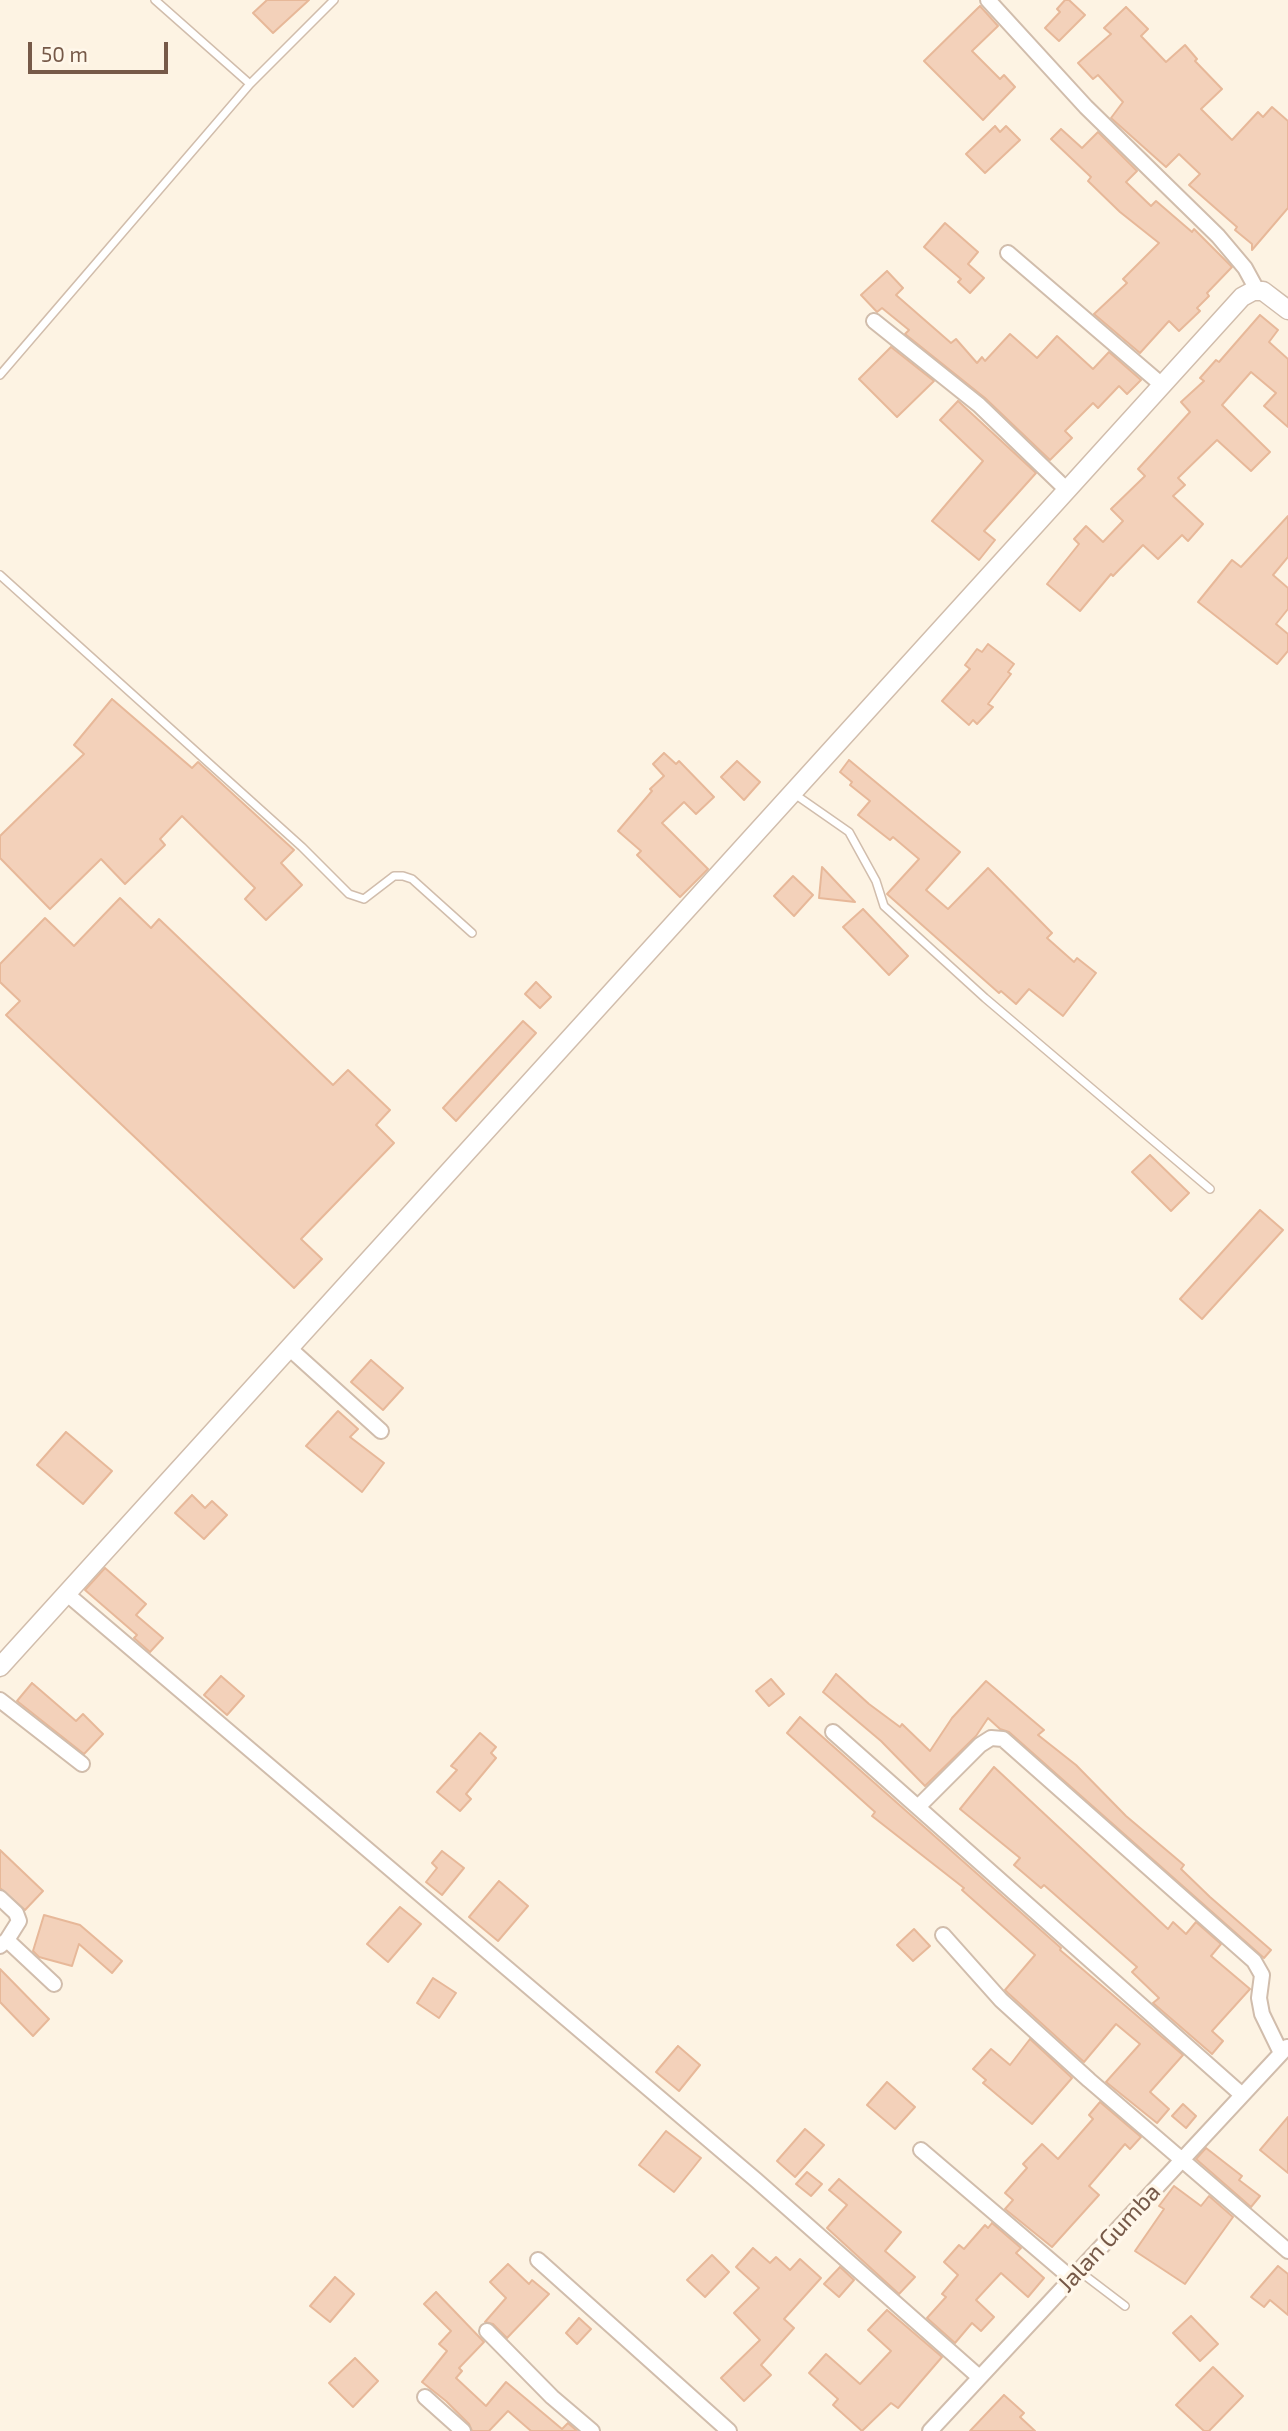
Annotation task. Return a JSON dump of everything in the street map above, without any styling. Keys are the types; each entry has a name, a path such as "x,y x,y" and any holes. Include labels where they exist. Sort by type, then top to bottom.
{"street":[{"path":"992,1 1086,107 1218,236 1245,268 1257,290"},
{"path":"1009,253 1162,385"},
{"path":"0,1667 1242,297 1257,290 1270,294 1288,310"},
{"path":"874,321 979,405 1067,490"},
{"path":"289,1348 381,1431"},
{"path":"67,1594 735,2162 978,2376"},
{"path":"0,1700 82,1764"},
{"path":"833,1732 1241,2094"},
{"path":"918,1807 980,1745 991,1738 1003,1739 1254,1961 1262,1975 1262,2014 1284,2049"},
{"path":"0,1898 16,1913 19,1921 3,1943 54,1984"},
{"path":"943,1935 1001,2000 1181,2161 1288,2252"},
{"name":"Jalan Gumba","path":"930,2431 978,2376 1284,2049"},
{"path":"921,2150 1075,2274"},
{"path":"538,2260 729,2431"},
{"path":"487,2330 552,2397 592,2431"},
{"path":"425,2397 463,2431"}],"lane":[{"path":"155,0 250,84"},
{"path":"0,375 250,84 334,0"},
{"path":"0,575 302,847 349,894 363,899 394,877 412,879 472,933"},
{"path":"792,793 849,832 876,881 884,906 985,998 1210,1189"},
{"path":"1075,2274 1125,2306"}],"building":[{"path":"267,0 309,0 273,33 253,13"},
{"path":"1065,0 1069,0 1085,15 1059,41 1045,28 1060,12 1057,9"},
{"path":"980,6 998,26 972,51 1000,79 1004,75 1015,87 983,120 924,61"},
{"path":"1126,7 1148,29 1141,36 1166,62 1185,45 1197,59 1195,61 1222,89 1201,109 1232,140 1258,112 1263,117 1272,107 1288,121 1288,208 1252,250 1252,244 1235,230 1237,227 1189,185 1200,174 1179,154 1166,167 1111,118 1123,102 1098,75 1093,79 1078,63 1111,34 1104,28"},
{"path":"995,126 1000,132 1006,126 1020,140 985,173 966,154"},
{"path":"1061,129 1082,148 1098,132 1137,171 1126,182 1151,206 1156,201 1192,232 1194,229 1232,267 1207,293 1209,296 1197,308 1200,311 1179,331 1169,321 1140,353 1094,314 1127,283 1123,279 1159,243 1120,212 1088,181 1091,177 1051,139"},
{"path":"945,223 978,252 968,264 984,278 970,293 958,282 961,279 924,247"},
{"path":"887,271 903,288 896,295 951,343 956,339 977,363 982,357 985,361 1010,334 1037,358 1057,336 1093,369 1109,352 1141,380 1127,394 1119,386 1098,408 1093,403 1065,431 1072,438 1050,460 985,398 905,334 909,330 882,308 877,312 861,295"},
{"path":"1260,315 1278,330 1269,342 1288,359 1288,427 1264,406 1276,393 1251,372 1222,405 1270,452 1251,471 1217,440 1178,478 1185,485 1173,496 1203,524 1188,541 1182,535 1158,559 1143,545 1113,576 1111,574 1080,611 1047,584 1079,544 1074,539 1086,526 1103,542 1123,521 1111,509 1145,476 1138,469 1190,412 1181,402 1204,381 1200,378 1216,360 1219,362"},
{"path":"891,347 934,381 897,417 859,379"},
{"path":"958,401 1036,473 984,531 995,540 979,560 932,521 983,461 940,420"},
{"path":"1288,516 1288,557 1273,575 1288,588 1288,609 1276,624 1288,634 1288,651 1277,664 1198,602 1232,560 1241,567"},
{"path":"988,644 1014,664 1008,672 1011,674 988,704 993,707 977,724 973,720 969,725 942,701 970,669 965,665 977,649 982,652"},
{"path":"112,699 192,768 198,762 294,850 281,863 302,885 266,920 245,899 255,888 182,816 160,839 165,845 125,884 101,859 50,909 0,858 0,836 84,754 74,745"},
{"path":"664,753 676,764 679,761 714,797 696,814 684,802 662,823 708,869 680,897 637,855 641,851 618,831 652,791 650,789 664,776 653,764"},
{"path":"849,760 960,852 926,890 948,909 988,868 1052,933 1047,938 1074,962 1077,958 1096,973 1063,1016 1029,989 1016,1004 1001,991 999,993 887,894 919,859 893,837 890,840 858,815 870,801 850,785 852,782 840,772"},
{"path":"737,761 760,782 744,800 721,777"},
{"path":"822,867 855,902 819,898"},
{"path":"793,876 813,895 794,916 774,896"},
{"path":"120,898 151,928 159,919 333,1085 348,1070 390,1110 376,1125 394,1143 301,1239 322,1259 294,1288 6,1015 20,1001 0,982 0,964 45,918 74,946"},
{"path":"863,909 908,956 889,975 843,927"},
{"path":"536,982 551,997 540,1008 525,994"},
{"path":"523,1021 536,1033 456,1121 443,1108"},
{"path":"1150,1155 1189,1193 1171,1211 1132,1172"},
{"path":"1260,1210 1283,1230 1202,1319 1180,1299"},
{"path":"371,1360 403,1388 383,1410 351,1382"},
{"path":"338,1411 358,1429 350,1437 384,1463 362,1492 306,1446"},
{"path":"66,1432 112,1471 83,1504 37,1465"},
{"path":"192,1495 205,1508 212,1501 227,1515 204,1539 175,1513"},
{"path":"105,1568 146,1604 136,1615 163,1638 150,1652 134,1638 137,1635 85,1590"},
{"path":"836,1674 869,1704 900,1727 902,1724 930,1751 952,1718 986,1681 1044,1730 1038,1735 1076,1765 1126,1816 1184,1865 1181,1869 1210,1897 1271,1950 1264,1958 1009,1732 1000,1729 988,1718 976,1736 925,1786 881,1741 823,1692"},
{"path":"221,1676 244,1696 227,1715 204,1695"},
{"path":"771,1679 784,1694 769,1706 756,1691"},
{"path":"32,1683 76,1721 83,1714 103,1734 84,1754 17,1701"},
{"path":"800,1717 1061,1948 1060,1950 1183,2055 1150,2092 1169,2109 1157,2123 1106,2082 1140,2044 1116,2024 1084,2062 1008,1993 1005,1990 1035,1955 962,1890 964,1888 872,1816 875,1812 787,1733"},
{"path":"480,1733 496,1747 491,1753 496,1758 466,1794 471,1799 460,1811 437,1792 457,1770 451,1766"},
{"path":"994,1767 1168,1929 1173,1922 1186,1934 1196,1922 1221,1944 1211,1956 1250,1989 1212,2031 1223,2041 1212,2054 1153,2003 1159,1998 1132,1972 1137,1967 1044,1885 1041,1888 1014,1865 1020,1858 960,1809"},
{"path":"0,1850 43,1891 25,1910 0,1888"},
{"path":"442,1851 464,1868 442,1895 426,1882 437,1868 432,1863"},
{"path":"499,1881 528,1906 498,1941 469,1917"},
{"path":"400,1907 421,1924 388,1962 367,1944"},
{"path":"44,1915 80,1925 122,1961 112,1973 79,1944 72,1966 39,1957 33,1951"},
{"path":"914,1929 930,1946 913,1961 897,1945"},
{"path":"0,1969 49,2019 33,2036 0,2002"},
{"path":"433,1978 456,1993 439,2018 417,2003"},
{"path":"1030,2039 1072,2078 1032,2124 983,2083 986,2080 973,2069 991,2049 1010,2065"},
{"path":"678,2046 700,2065 679,2091 656,2072"},
{"path":"887,2082 915,2107 895,2129 867,2105"},
{"path":"1100,2102 1141,2137 1130,2149 1125,2144 1089,2186 1099,2195 1052,2247 1005,2209 1013,2200 1005,2193 1027,2168 1023,2164 1042,2144 1058,2159 1093,2119 1089,2115"},
{"path":"1183,2104 1196,2116 1186,2128 1172,2116"},
{"path":"1288,2117 1288,2173 1260,2150"},
{"path":"805,2129 824,2145 795,2177 777,2161"},
{"path":"666,2131 701,2158 674,2192 639,2165"},
{"path":"1206,2148 1242,2176 1239,2180 1260,2196 1251,2207 1196,2159"},
{"path":"807,2172 822,2184 811,2196 796,2184"},
{"path":"839,2179 901,2232 885,2251 915,2277 899,2294 827,2228 847,2205 829,2190"},
{"path":"1174,2186 1201,2206 1209,2196 1233,2217 1185,2284 1135,2251 1164,2209 1159,2206"},
{"path":"992,2223 1021,2248 1016,2253 1044,2278 1028,2297 1001,2273 976,2300 994,2317 981,2331 972,2323 955,2343 927,2318 946,2297 942,2294 958,2275 944,2262 959,2245 964,2249 985,2225 988,2228"},
{"path":"753,2248 770,2263 776,2257 790,2270 800,2259 821,2278 784,2319 794,2328 761,2365 771,2375 744,2401 721,2378 760,2340 734,2313 759,2288 736,2267"},
{"path":"712,2255 729,2272 705,2297 687,2280"},
{"path":"508,2264 529,2284 532,2280 549,2294 507,2338 493,2324 485,2322 506,2298 490,2282"},
{"path":"1278,2266 1288,2274 1288,2315 1270,2300 1264,2307 1251,2297"},
{"path":"840,2267 854,2280 839,2297 824,2284"},
{"path":"335,2277 354,2294 330,2322 310,2306"},
{"path":"436,2292 484,2342 459,2368 462,2371 456,2378 486,2406 506,2382 562,2429 568,2423 577,2431 531,2431 508,2411 489,2431 472,2431 469,2424 446,2401 422,2382 447,2351 439,2344 451,2331 424,2304"},
{"path":"887,2310 942,2357 898,2408 891,2403 862,2431 833,2405 838,2399 809,2373 826,2354 860,2384 891,2351 868,2330"},
{"path":"1191,2316 1218,2344 1200,2361 1173,2333"},
{"path":"579,2318 591,2329 577,2344 566,2333"},
{"path":"355,2358 378,2381 353,2407 329,2383"},
{"path":"1213,2367 1243,2396 1209,2431 1204,2431 1176,2405"},
{"path":"1004,2395 1024,2413 1020,2417 1035,2431 970,2431"}]}
